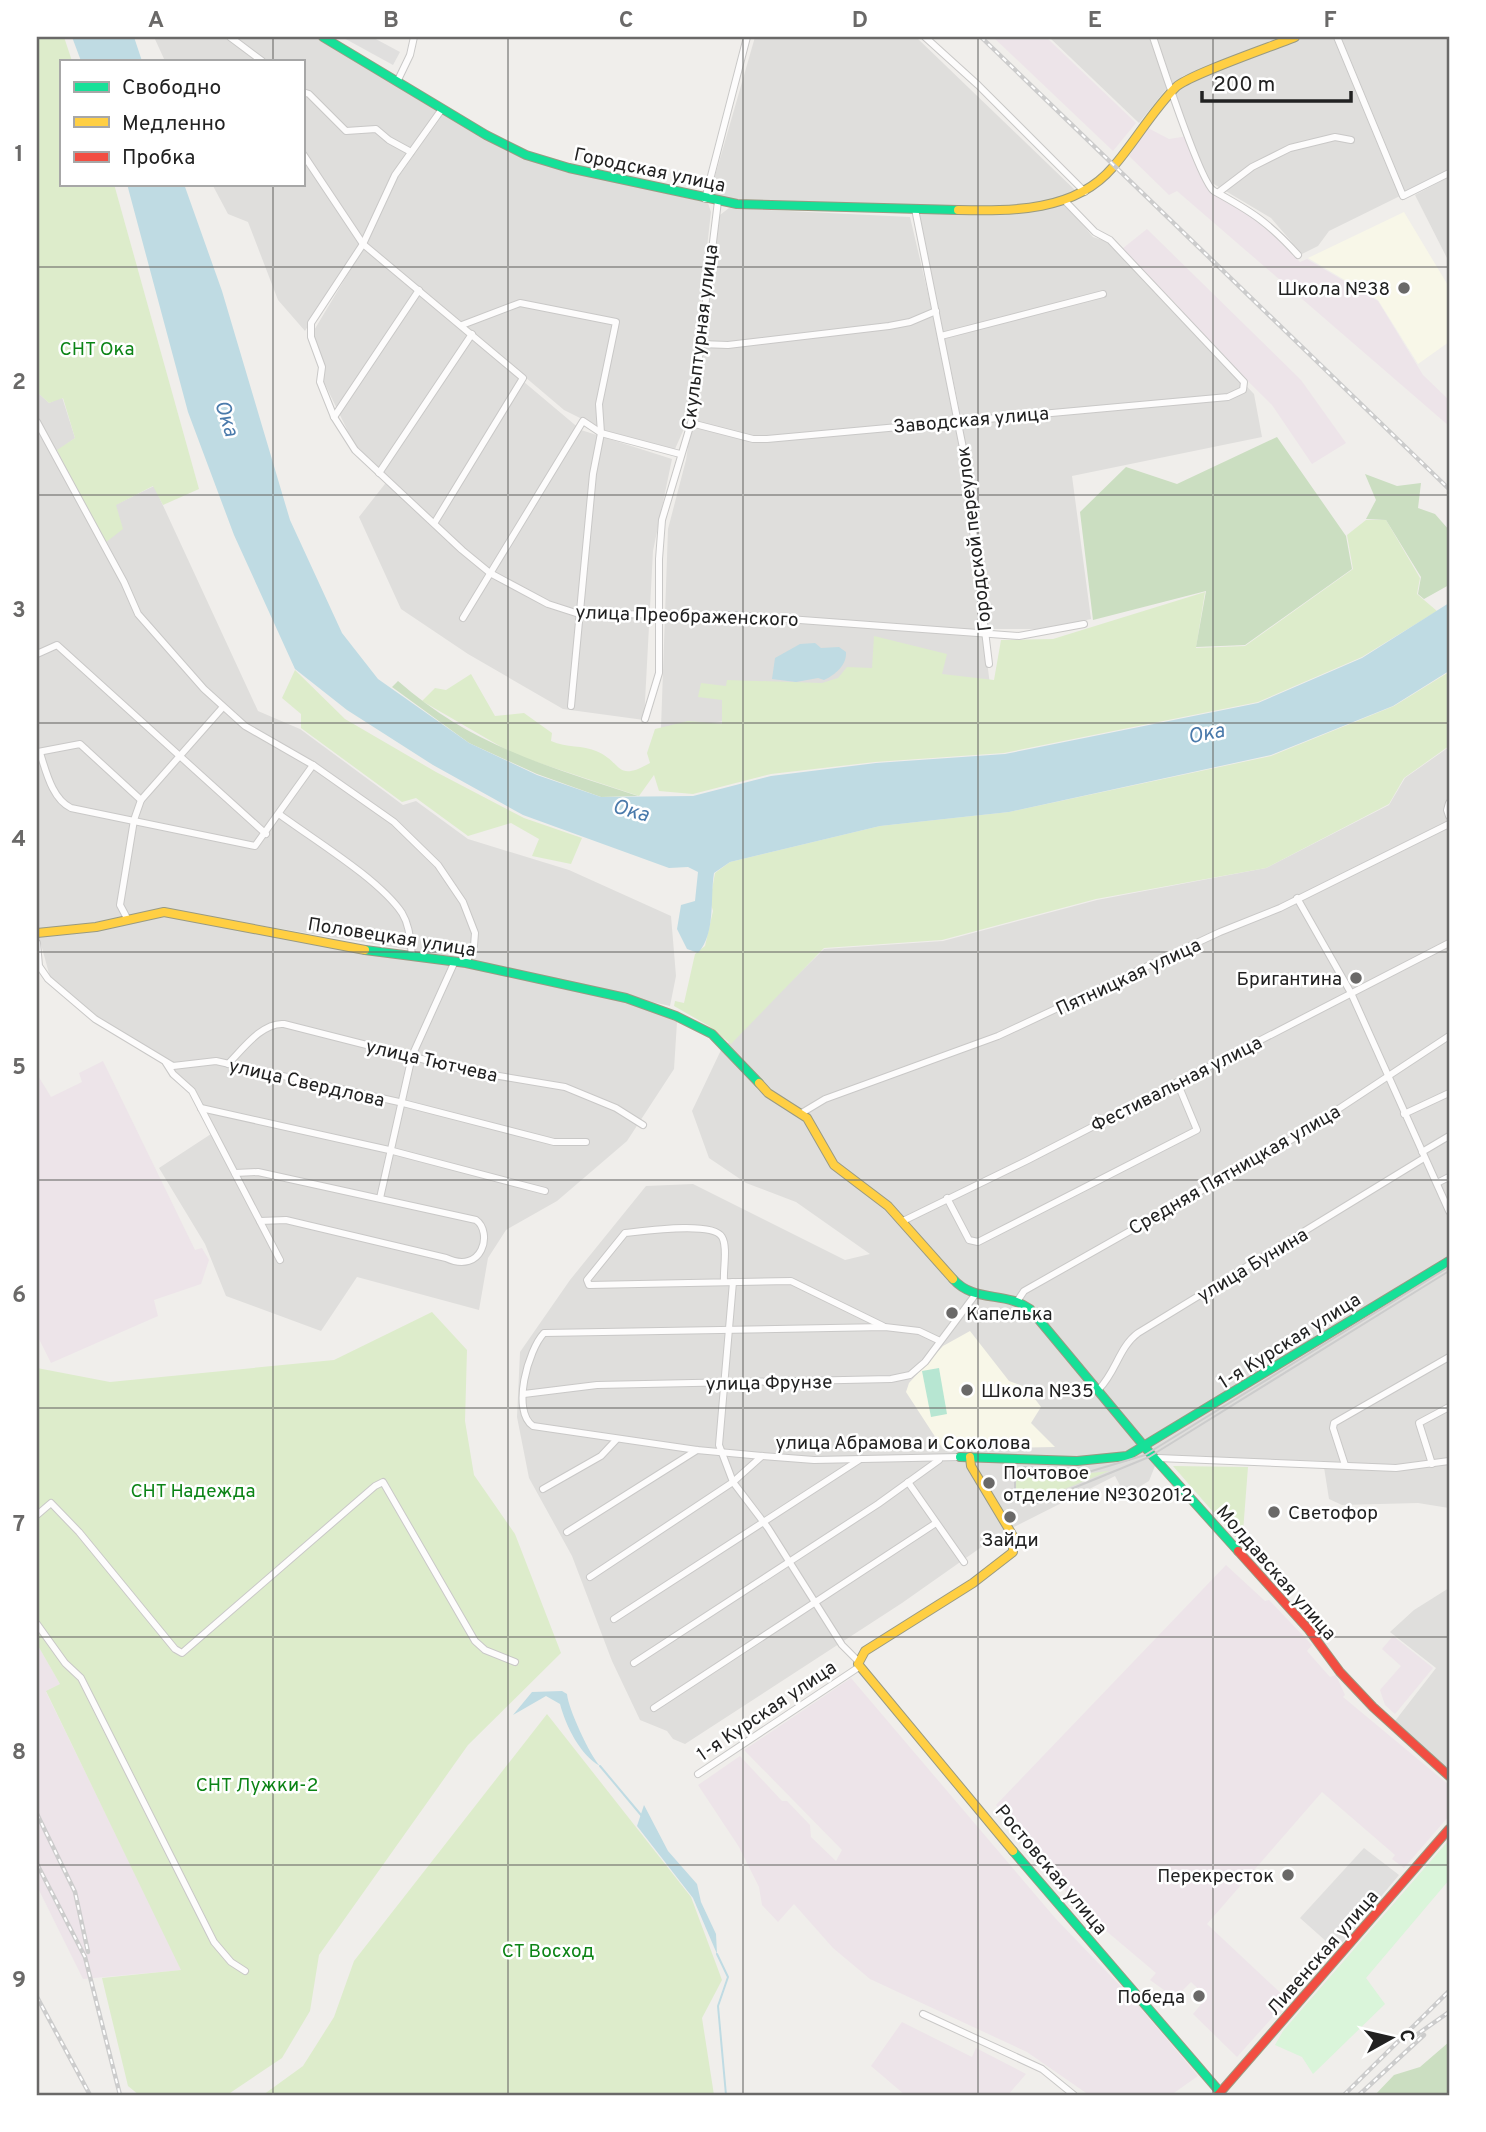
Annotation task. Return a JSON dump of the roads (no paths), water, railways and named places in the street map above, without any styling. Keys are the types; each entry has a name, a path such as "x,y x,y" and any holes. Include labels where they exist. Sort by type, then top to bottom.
{"street":[{"path":"230,37 261,60"},
{"name":"Городская улица","path":"323,37 442,109 526,155 569,168 705,199 768,207 1004,211 1065,201 1085,192 1111,170 1172,90"},
{"path":"397,82 410,55 414,37"},
{"path":"705,199 747,37"},
{"path":"925,37 988,94 1085,192"},
{"path":"1153,37 1206,181 1212,190 1267,221 1298,255"},
{"path":"1172,90 1186,80 1295,37"},
{"path":"1337,37 1403,196 1449,173"},
{"path":"304,92 309,94 346,131 376,129 411,152"},
{"path":"363,244 395,175 442,109"},
{"path":"1219,192 1252,167 1290,148 1335,137 1351,140"},
{"path":"304,156 363,244 523,378 435,522"},
{"name":"Скульптурная улица","path":"645,719 659,673 657,613 663,520 691,423 718,201"},
{"name":"Заводская улица","path":"691,423 753,439 767,439 1228,397 1243,390 1244,382 1110,240 1095,232 1065,201"},
{"name":"Городской переулок","path":"915,209 957,420 989,664"},
{"name":"улица Преображенского","path":"363,244 311,323 311,337 322,367 320,382 334,417 355,450 490,573 548,604 579,614 745,615 1019,636 1084,624"},
{"path":"334,417 419,290"},
{"path":"941,336 1103,295"},
{"path":"461,325 520,303 616,322 599,404 601,433 593,474 570,706"},
{"path":"700,344 728,345 889,326 910,322 936,311"},
{"path":"379,473 472,334"},
{"path":"463,618 583,421 601,433 680,454"},
{"path":"37,422 124,582 138,614 223,707 244,726 313,765 394,822 438,865 463,902 475,933 474,946 466,963"},
{"path":"37,654 57,645 266,834"},
{"path":"128,920 120,905 134,820 141,800 178,754 208,728 223,707"},
{"path":"141,800 80,744 38,752 50,782 66,806 255,846 313,765"},
{"path":"1449,803 1449,816"},
{"path":"279,814 369,880 401,913 408,928 412,955"},
{"name":"Пятницкая улица","path":"800,1114 825,1098 998,1036 1406,848 1449,824"},
{"path":"1297,898 1302,912 1351,993 1449,1211"},
{"name":"Половецкая улица","path":"37,933 164,912 367,950 466,963 626,998 700,1028 730,1050 768,1093 800,1114"},
{"name":"улица Свердлова","path":"37,943 40,966 48,979 95,1019 173,1066 216,1061 399,1102 554,1142 586,1142"},
{"name":"Фестивальная улица","path":"903,1221 1028,1160 1449,943"},
{"path":"380,1198 399,1102 412,1056 455,961"},
{"name":"улица Тютчева","path":"228,1064 258,1035 277,1024 469,1072 565,1087 616,1108 643,1125"},
{"name":"Средняя Пятницкая улица","path":"1018,1300 1024,1292 1147,1219 1296,1137 1449,1035"},
{"path":"165,1062 173,1074 192,1091 281,1260"},
{"path":"947,1198 972,1242 1015,1223 1197,1130 1177,1082"},
{"path":"1404,1114 1449,1093"},
{"path":"201,1108 389,1150 545,1192"},
{"path":"800,1114 813,1125 834,1165 888,1206 959,1286 975,1296 1018,1300"},
{"name":"улица Бунина","path":"1098,1389 1110,1378 1123,1349 1138,1333 1423,1155 1449,1136"},
{"path":"235,1173 258,1172 476,1220 483,1225 485,1232 476,1258 471,1263 460,1265 446,1258 286,1220 260,1221"},
{"path":"1437,1184 1449,1177"},
{"path":"724,1281 724,1240 720,1234 714,1229 673,1228 625,1233 587,1280 589,1285 791,1281 885,1327"},
{"name":"1-я Курская улица","path":"1146,1447 1449,1261"},
{"name":"Ростовская улица","path":"733,1282 718,1431 733,1482 762,1520 842,1645 1219,2094"},
{"name":"улица Фрунзе","path":"524,1394 597,1385 891,1380 916,1371 975,1296"},
{"name":"Молдавская улица","path":"1018,1300 1030,1309 1146,1447 1309,1630 1340,1672 1373,1707 1449,1776"},
{"path":"524,1394 526,1371 535,1342 544,1333 885,1327 919,1331 940,1341"},
{"path":"1345,1465 1333,1428 1334,1423 1449,1357"},
{"name":"улица Абрамова и Соколова","path":"524,1394 521,1400 525,1418 533,1426 616,1440 762,1456 1092,1460 1120,1458 1146,1447"},
{"path":"1432,1464 1419,1423 1449,1407"},
{"path":"543,1489 601,1456 616,1440"},
{"path":"567,1532 697,1450"},
{"path":"590,1577 733,1482 762,1456"},
{"name":"1-я Курская улица","path":"698,1774 859,1664 865,1651 1010,1556 1014,1547 1013,1536 965,1457"},
{"path":"634,1663 941,1458"},
{"path":"1158,1458 1396,1468 1449,1461"},
{"path":"614,1619 762,1520 860,1459"},
{"path":"37,1515 51,1503 79,1532 174,1649 182,1653 375,1486 383,1482 475,1641 485,1650 515,1662"},
{"path":"908,1482 964,1562"},
{"path":"654,1708 936,1522"},
{"path":"37,1624 81,1678 214,1942 231,1962 245,1971"},
{"name":"Ливенская улица","path":"1219,2094 1449,1829"},
{"path":"923,2014 1042,2069 1074,2095"}],"water":[{"path":"72,37 134,37 142,60 81,60"},
{"name":"Ока","path":"128,186 185,186 222,291 290,520 342,633 378,679 469,743 537,775 601,797 693,796 771,776 876,763 1005,754 1258,703 1362,658 1449,603 1449,671 1393,706 1271,755 1009,812 880,826 730,862 714,873 708,936 698,953 687,949 677,929 681,905 695,901 698,872 688,867 669,868 523,815 433,765 347,710 295,669 234,535 188,412"},
{"path":"815,643 821,648 839,647 846,652 845,661 836,672 824,680 818,678 796,682 772,679 775,658 800,644"},
{"path":"562,1691 567,1694 580,1731 600,1766 586,1755 575,1739 560,1704 546,1696 513,1715 532,1692"},
{"path":"644,1805 668,1851 697,1884 701,1902 716,1934 717,1954 693,1898 637,1826"}],"waterway":[{"path":"600,1766 641,1815"},
{"path":"717,1954 728,1977 718,2006 726,2095"}],"tram line":[{"path":"1449,1267 1145,1455 1085,1473 1024,1467 1015,1477 1015,1492 1023,1501 1037,1503 1149,1457 1449,1271"}],"railway":[{"path":"981,37 1449,489"},
{"path":"37,1814 75,1892 88,1952"},
{"path":"37,1864 85,1957 120,2095"},
{"path":"1344,2095 1449,1991"},
{"path":"37,1997 90,2095"},
{"path":"1412,2038 1449,2012"},
{"path":"1359,2095 1424,2035"}],"place":[{"name":"Школа №38","path":"1404,288"},
{"name":"Бригантина","path":"1356,978"},
{"name":"Капелька","path":"952,1313"},
{"name":"Школа №35","path":"967,1390"},
{"name":"Почтовое отделение №302012","path":"989,1483"},
{"name":"Светофор","path":"1274,1512"},
{"name":"Зайди","path":"1010,1517"},
{"name":"Перекресток","path":"1288,1875"},
{"name":"Победа","path":"1199,1996"}],"park label":[{"name":"СНТ Ока","path":"97,348"},
{"name":"СНТ Надежда","path":"193,1490"},
{"name":"СНТ Лужки-2","path":"257,1784"},
{"name":"СТ Восход","path":"548,1950"}]}
